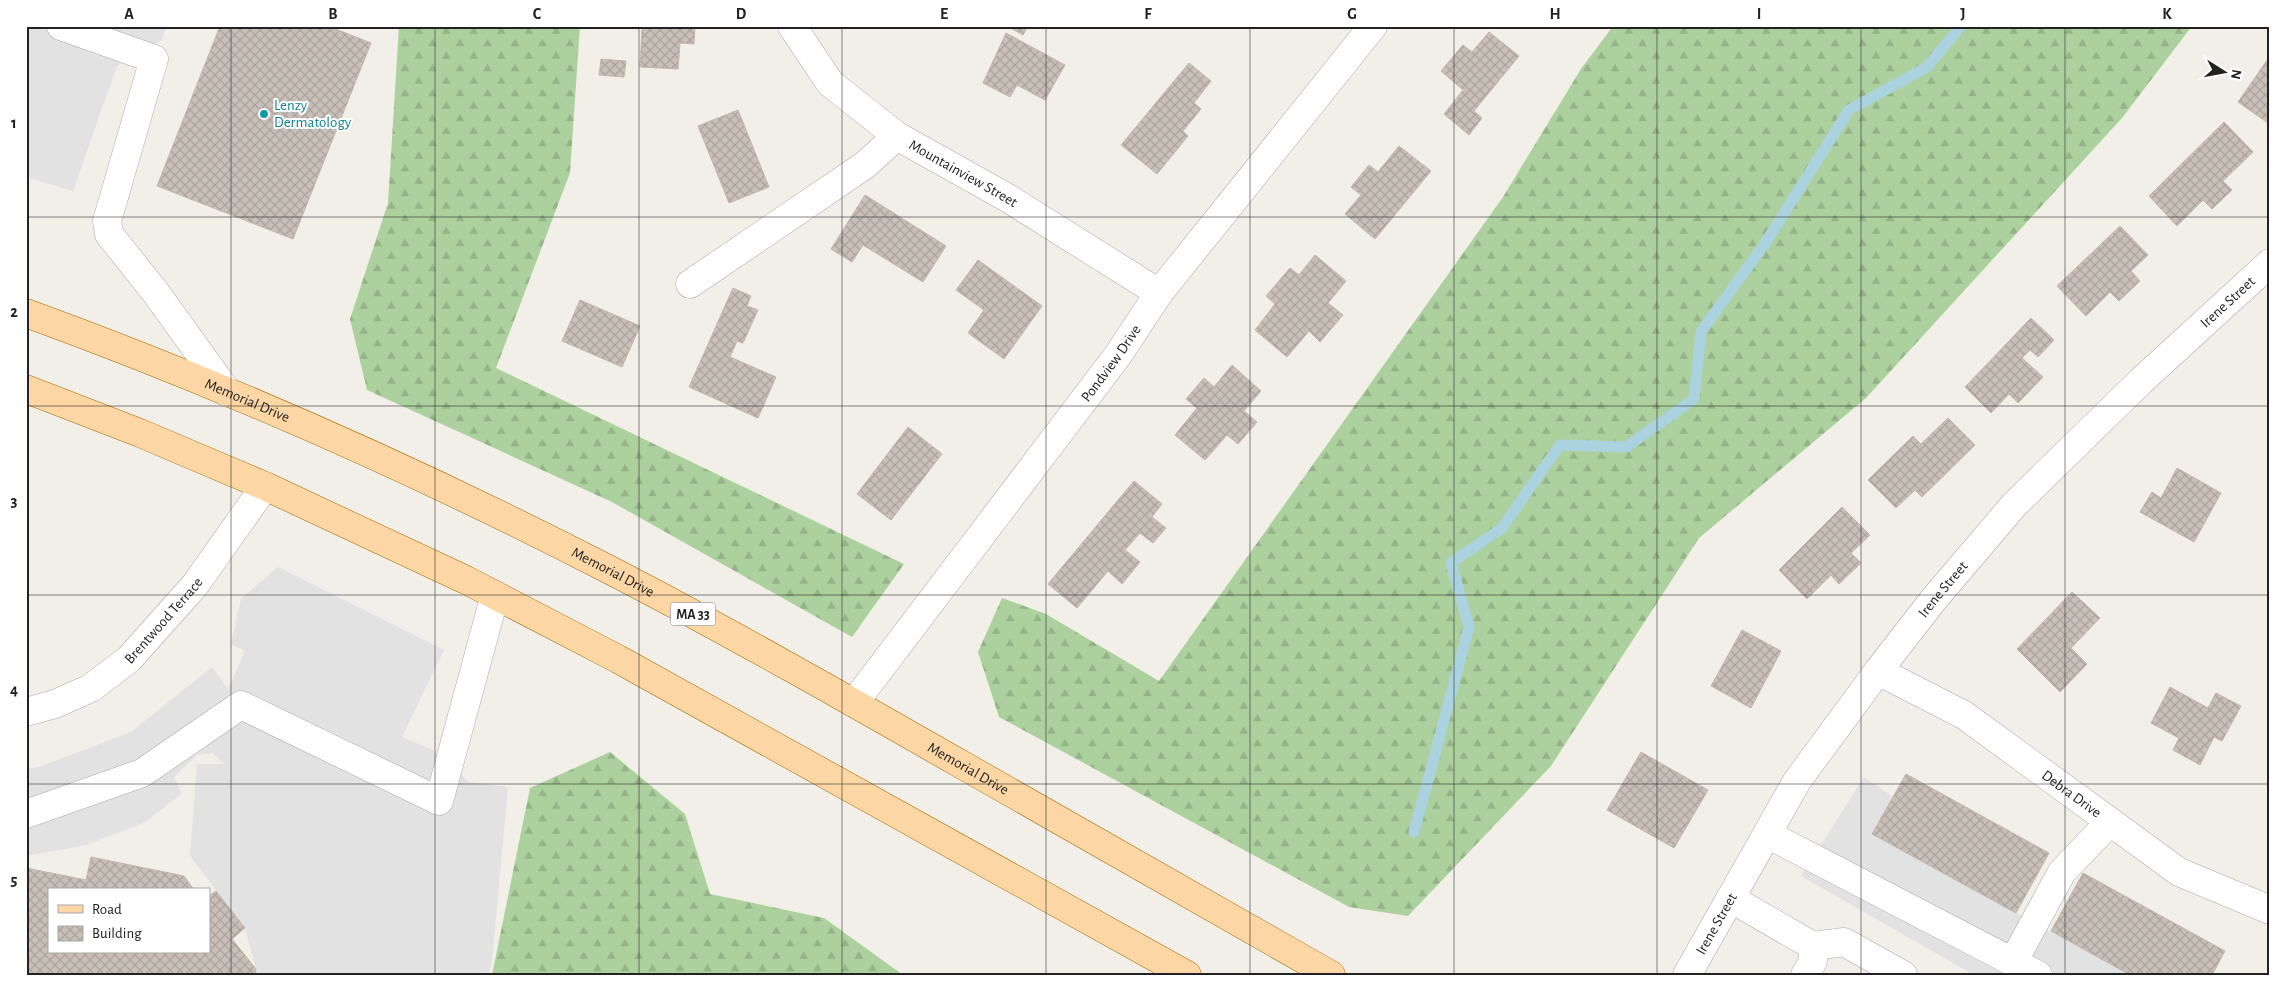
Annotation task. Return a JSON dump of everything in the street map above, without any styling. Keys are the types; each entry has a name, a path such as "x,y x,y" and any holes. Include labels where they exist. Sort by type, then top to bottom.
{"main road":[{"name":"Memorial Drive","path":"26,313 228,393 404,471 605,567 767,654 1331,975"},
{"path":"26,389 140,433 265,486 389,542 495,595 618,659 1187,975"}],"street":[{"path":"61,26 154,59 107,221 109,234 151,286 228,393"},
{"name":"Mountainview Street","path":"792,26 830,83 897,136 1006,197 1159,293"},
{"name":"Pondview Drive","path":"854,703 1118,355 1159,293 1373,26"},
{"path":"690,284 865,165 897,136"},
{"name":"Irene Street","path":"1687,975 1797,781 1878,670 1934,599 2014,505 2141,381 2270,263"},
{"name":"Brentwood Terrace","path":"26,712 55,704 91,688 129,659 195,585 265,486"},
{"path":"26,814 142,772 242,705 439,801 495,595"},
{"name":"Debra Drive","path":"1878,670 1964,715 2179,872 2270,910"},
{"path":"2013,962 2062,872 2110,822"},
{"path":"1767,834 2038,975"},
{"path":"1730,898 1813,946 1844,942 1904,975"},
{"path":"1805,975 1813,961 1813,946"}],"green space":[{"path":"399,26 580,26 570,173 496,368 904,564 852,637 612,502 367,390 350,319 388,203"},
{"path":"1613,26 2192,26 2122,118 1866,398 1699,538 1551,766 1408,916 1349,907 999,717 978,652 1002,598 1046,614 1159,681 1503,197 1581,69"},
{"path":"610,752 685,814 710,894 824,918 903,975 492,975 530,788"}],"shaded area":[{"path":"26,26 166,26 162,40 117,66 73,191 26,177"},
{"path":"278,567 444,650 402,737 433,750 469,782 508,787 492,961 489,975 255,975 256,969 245,928 190,856 197,764 225,764 212,753 197,755 174,777 182,793 146,822 86,845 26,856 26,769 39,767 131,732 212,667 228,689 245,651 231,644 241,599"},
{"path":"1864,777 1893,797 1873,834 2130,975 1974,975 1801,876"}],"building":[{"name":"Lenzy Dermatology","path":"220,26 328,26 371,43 293,239 157,186"},
{"path":"625,26 695,26 694,44 680,43 678,69 640,67 642,28"},
{"path":"1007,26 1028,26 1023,35"},
{"path":"1489,32 1519,56 1474,111 1482,118 1469,135 1444,114 1463,90 1441,71 1463,45 1472,52"},
{"path":"1006,33 1065,65 1045,100 1017,85 1010,97 983,83"},
{"path":"2270,56 2270,120 2268,123 2238,102"},
{"path":"601,59 626,61 624,77 599,75"},
{"path":"1189,63 1211,81 1194,103 1201,109 1183,131 1188,136 1157,174 1121,145"},
{"path":"738,110 769,187 729,203 698,126"},
{"path":"2224,122 2253,152 2223,181 2232,190 2212,209 2203,200 2177,226 2149,196"},
{"path":"1399,146 1431,171 1375,239 1345,214 1361,195 1351,187 1369,165 1378,172"},
{"path":"865,195 946,246 923,282 863,245 852,262 831,249"},
{"path":"2120,226 2148,255 2131,271 2140,281 2119,301 2110,292 2086,316 2057,286"},
{"path":"1315,255 1346,281 1328,303 1343,315 1320,342 1309,331 1287,357 1255,330 1275,304 1266,296 1290,268 1299,275"},
{"path":"978,260 1042,306 1004,359 968,333 984,310 956,290"},
{"path":"733,288 751,296 747,306 758,310 743,343 737,341 730,357 776,377 758,418 689,387"},
{"path":"580,300 640,326 622,367 562,341"},
{"path":"2031,318 2054,340 2038,357 2030,350 2022,358 2043,377 2018,403 2009,394 1991,413 1965,387"},
{"path":"1232,365 1261,391 1244,411 1257,422 1238,444 1227,435 1205,460 1175,435 1197,408 1186,399 1204,378 1214,387"},
{"path":"1948,418 1975,445 1922,497 1915,490 1896,508 1868,480 1913,436 1921,444"},
{"path":"908,427 942,454 891,520 857,494"},
{"path":"2177,468 2221,493 2194,542 2140,512 2152,492 2161,498"},
{"path":"1134,481 1162,504 1152,517 1166,528 1153,543 1140,533 1125,550 1140,562 1122,584 1108,571 1077,608 1048,584"},
{"path":"1842,507 1870,535 1851,553 1861,563 1839,584 1831,575 1807,599 1779,570"},
{"path":"2072,592 2100,618 2071,648 2087,664 2060,692 2017,649"},
{"path":"1742,630 1781,651 1751,708 1711,686"},
{"path":"2170,687 2208,708 2216,693 2241,706 2222,741 2214,737 2200,765 2173,750 2179,738 2151,723"},
{"path":"1641,752 1708,790 1674,848 1607,810"},
{"path":"1906,774 2049,853 2016,913 1872,834"},
{"path":"91,857 184,876 193,888 48,888 48,954 210,954 210,895 216,891 245,928 232,939 256,969 255,975 26,975 26,868 86,880"},
{"path":"2083,873 2225,951 2212,975 2130,975 2051,931"}],"waterway":[{"path":"1414,832 1469,627 1451,563 1502,528 1560,445 1626,447 1694,399 1701,332 1766,242 1849,110 1927,67 1961,26"}],"place":[{"name":"Lenzy Dermatology","path":"264,114"}]}
